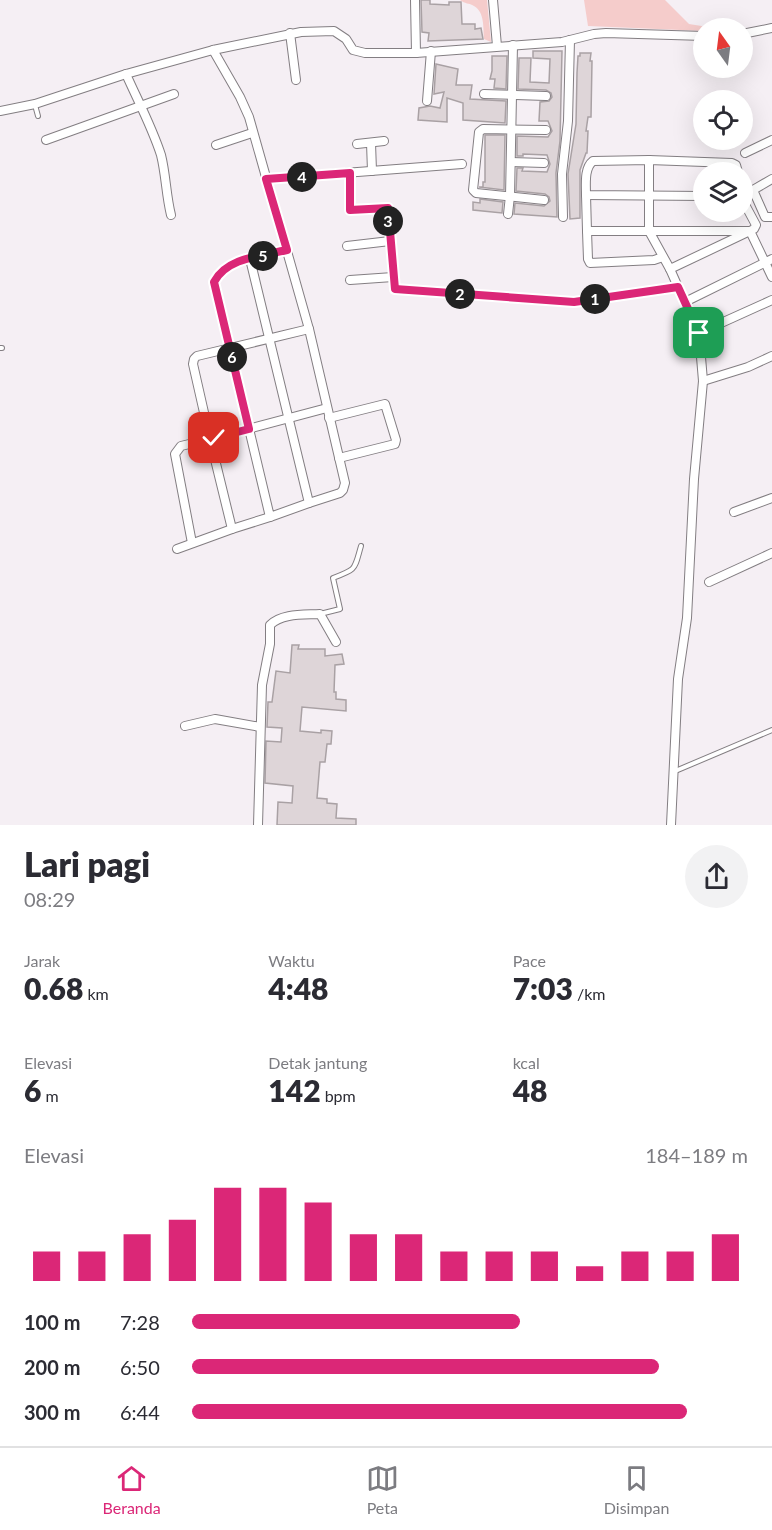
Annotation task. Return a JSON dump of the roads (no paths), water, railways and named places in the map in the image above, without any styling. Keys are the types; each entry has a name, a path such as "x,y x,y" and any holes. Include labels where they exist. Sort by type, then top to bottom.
{"street":[{"path":"415,0 416,53"},
{"path":"493,0 497,46"},
{"path":"753,32 772,28"},
{"path":"0,111 34,104 126,74 213,50 290,33 334,31 346,39 350,47 358,52 416,53 570,40 606,33 693,36"},
{"path":"290,33 296,80"},
{"path":"563,217 562,174 568,121 570,40"},
{"path":"508,214 513,45"},
{"path":"177,549 309,504 344,490 345,483 309,328 252,133 240,97 213,50"},
{"path":"427,101 431,51"},
{"path":"126,74 161,156 171,214"},
{"path":"46,140 174,94"},
{"path":"484,94 546,96"},
{"path":"544,200 476,193 473,190 479,132 483,129 546,130"},
{"path":"216,145 252,133"},
{"path":"745,153 772,140"},
{"path":"357,144 384,141"},
{"path":"371,143 372,171"},
{"path":"649,160 649,231 670,269 699,333 703,381 694,479 687,618 678,679 671,825"},
{"path":"663,257 654,261 591,263 588,259 586,195 586,178 590,162 649,160 693,162"},
{"path":"511,162 544,162"},
{"path":"266,179 462,164"},
{"path":"350,173 350,210 388,208 395,289 574,302 678,287"},
{"path":"772,179 753,190 765,217 772,217"},
{"path":"586,195 693,196"},
{"path":"670,269 754,229 756,225 753,219"},
{"path":"587,231 750,231"},
{"path":"750,231 769,261 772,277"},
{"path":"347,246 390,242"},
{"path":"270,517 214,282 219,273 234,263 287,250"},
{"path":"250,259 309,504"},
{"path":"685,302 769,261"},
{"path":"350,280 393,277"},
{"path":"699,333 772,300"},
{"path":"232,529 193,364 194,359 197,356 309,328"},
{"path":"703,381 772,357"},
{"path":"330,418 385,404 396,440 392,446 339,458"},
{"path":"192,543 175,454 181,446 327,408"},
{"path":"734,512 772,498"},
{"path":"709,582 772,553"},
{"path":"258,825 262,685 270,644 270,625 286,616 320,614 336,642"},
{"path":"185,726 215,719 260,727"}],"lane":[{"path":"34,104 38,116"},
{"path":"320,614 340,609 333,578 347,574 354,568 361,546"},
{"path":"672,773 772,730"}]}
